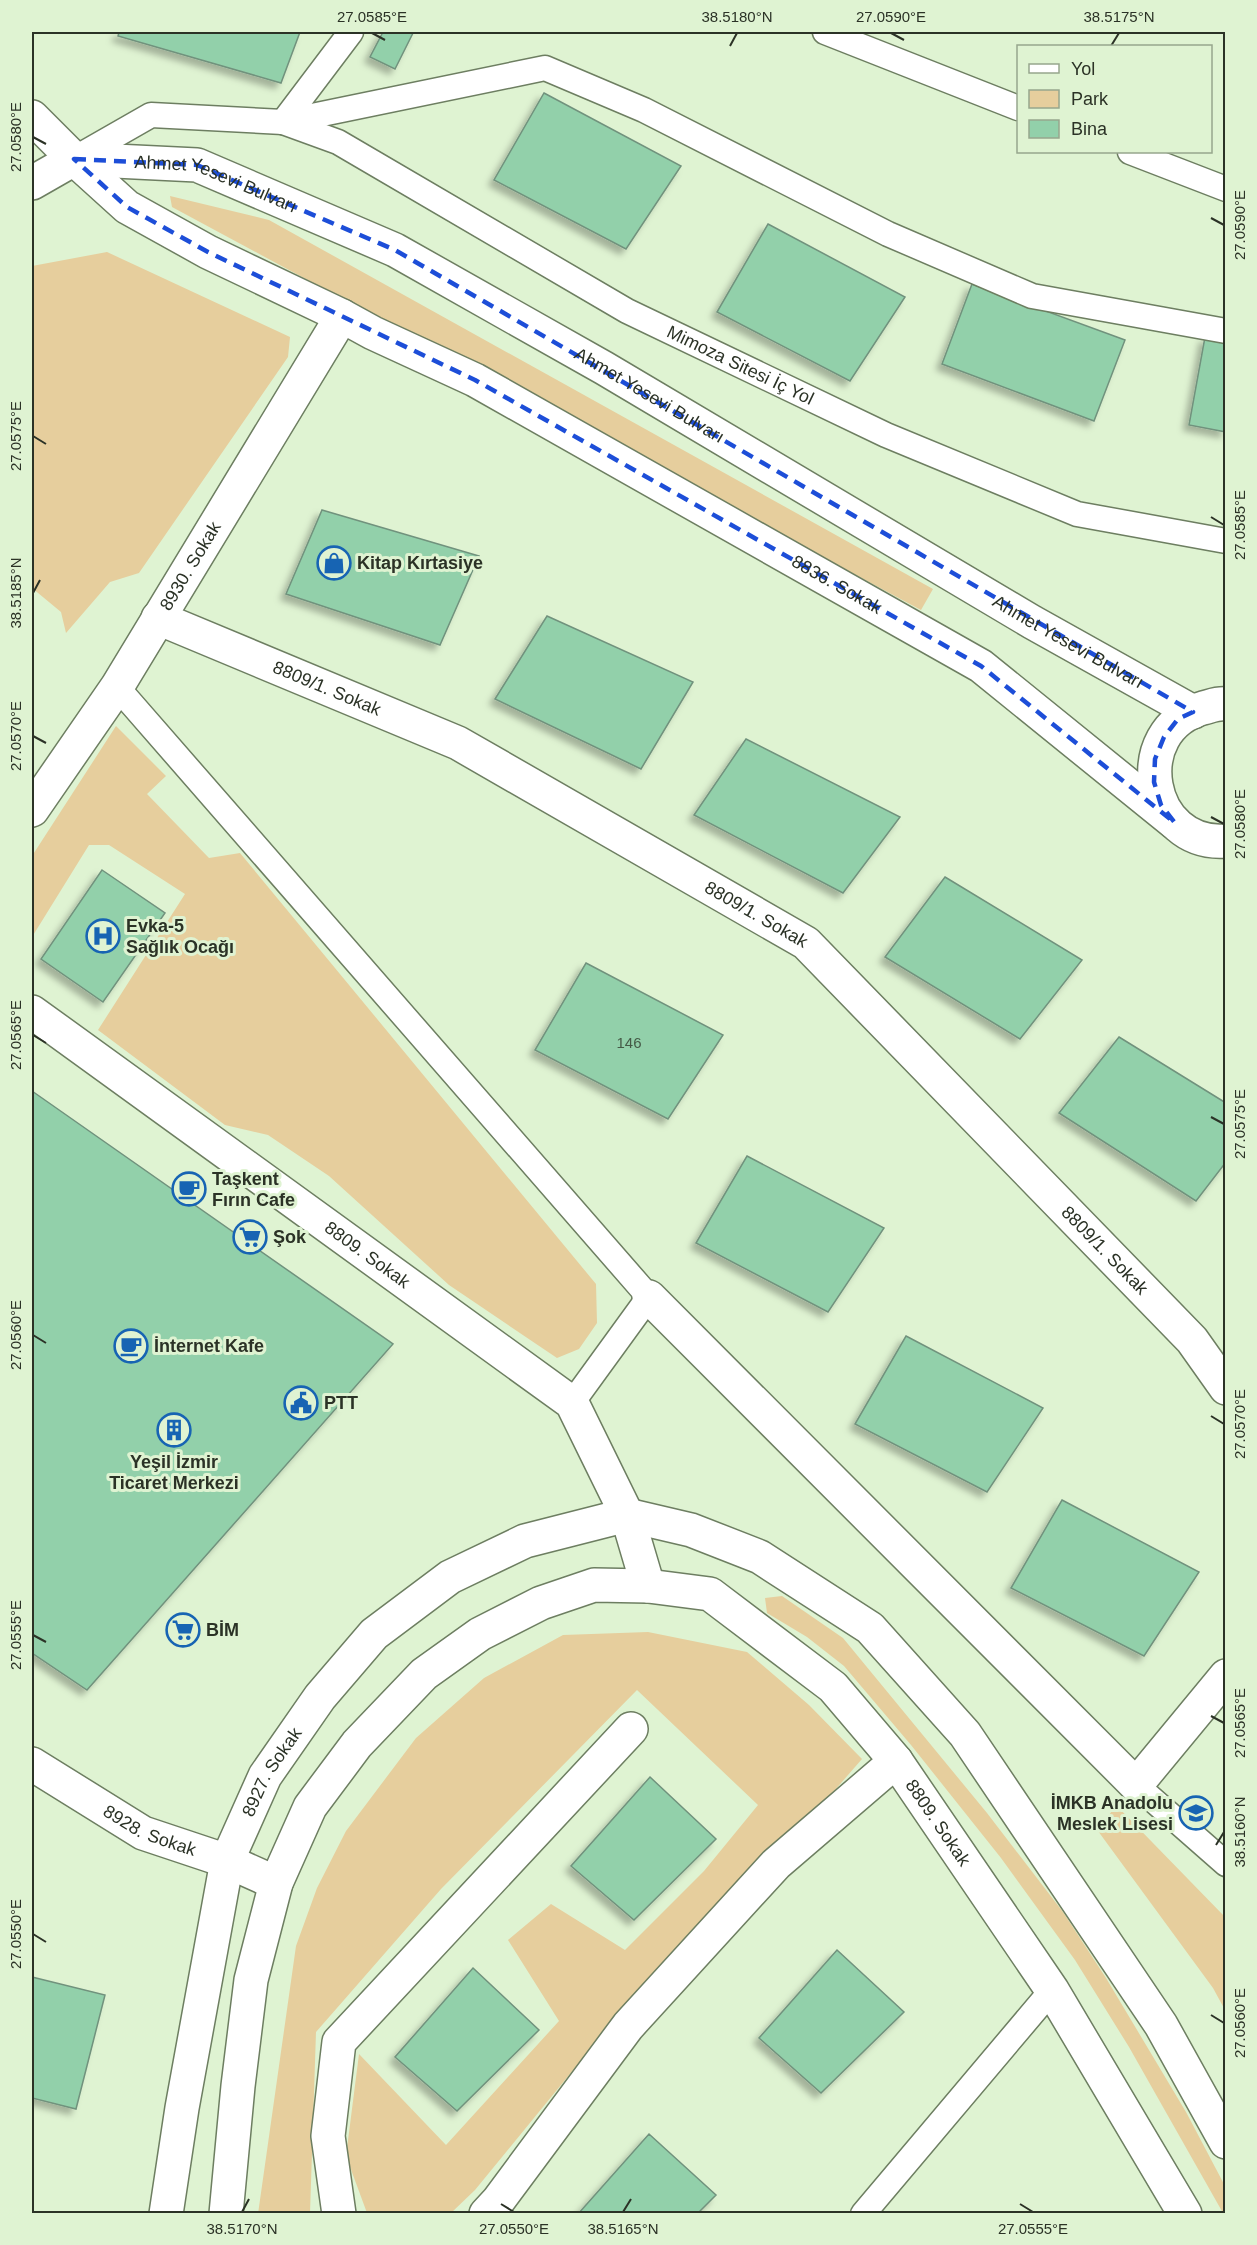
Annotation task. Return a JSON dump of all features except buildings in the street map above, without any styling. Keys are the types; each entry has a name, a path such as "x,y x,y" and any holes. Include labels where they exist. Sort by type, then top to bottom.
{"street":[{"path":"32,117 74,159 32,183"},
{"name":"8836. Sokak","path":"74,159 127,207 208,252 475,380 981,666 1175,823 1194,836 1222,844"},
{"name":"Ahmet Yesevi Bulvarı","path":"74,159 196,165 395,250 604,368 1032,622 1216,705"},
{"name":"8930. Sokak","path":"32,810 117,687 342,316"},
{"name":"8809/1. Sokak","path":"158,618 458,743 806,944 1192,1340 1226,1388"},
{"path":"1175,823 1161,805 1154,782 1155,759 1164,737 1178,719 1216,705"},
{"name":"8809. Sokak","path":"32,1012 572,1403 627,1515 648,1586 710,1594 833,1687 896,1761 1052,1990 1185,2214"},
{"path":"649,1297 1136,1785 1226,1676"},
{"path":"627,1515 691,1530 760,1557 870,1628 965,1734 1161,2025 1226,2142"},
{"name":"8927. Sokak","path":"166,2214 182,2108 227,1861 265,1776 320,1697 374,1634 450,1577 525,1541 627,1515"},
{"path":"226,2214 251,1980 276,1882 310,1807 357,1744 424,1674 480,1634 541,1603 594,1585 648,1586"},
{"path":"339,2214 328,2136 339,2042 631,1729"},
{"path":"486,2214 628,2026 776,1864 896,1761"},
{"name":"8928. Sokak","path":"32,1764 143,1833 227,1861 276,1882"}],"lane":[{"path":"283,122 351,32"},
{"path":"825,32 1017,108"},
{"name":"Mimoza Sitesi İç Yol","path":"74,159 151,115 283,122 545,68 644,110 888,234 1032,296 1226,331"},
{"name":"Mimoza Sitesi İç Yol","path":"283,122 338,142 627,311 886,435 1077,514 1226,541"},
{"path":"1133,153 1226,189"},
{"path":"117,687 649,1297 572,1403"},
{"path":"1136,1785 1226,1864"},
{"path":"863,2214 1052,1990"}],"highlighted area":[{"path":"74,159 197,165 395,250 1193,712 1178,719 1164,737 1155,759 1154,782 1161,805 1175,823 981,666 475,380 208,252 127,207"}],"green space":[{"path":"170,196 269,220 933,589 921,610 172,207"},
{"path":"107,252 290,337 288,357 139,573 110,582 66,633 61,612 32,588 32,266"},
{"path":"116,726 166,776 147,794 209,858 240,853 596,1284 597,1323 579,1349 557,1358 449,1285 329,1176 268,1135 225,1125 98,1030 185,894 109,845 89,845 32,937 32,856"},
{"path":"782,1596 843,1638 987,1813 1063,1912 1106,1978 1186,2112 1225,2186 1225,2213 1129,2047 1075,1960 1001,1858 911,1745 844,1666 807,1637 767,1613 765,1598"},
{"path":"648,1632 747,1652 809,1705 862,1759 834,1791 728,1891 628,2003 475,2190 451,2213 367,2213 346,2156 359,2054 446,2145 559,2021 508,1940 551,1904 625,1950 704,1871 758,1805 637,1690 441,1889 316,2032 310,2213 258,2214 296,1946 317,1888 346,1831 416,1738 484,1678 563,1635"},
{"path":"1116,1805 1225,1917 1225,2010 1213,1988 1098,1831"}],"place":[{"name":"Kitap Kırtasiye","path":"334,563"},
{"name":"Evka-5 Sağlık Ocağı","path":"103,936"},
{"name":"Taşkent Fırın Cafe","path":"189,1189"},
{"name":"Şok","path":"250,1237"},
{"name":"İnternet Kafe","path":"131,1346"},
{"name":"PTT","path":"301,1403"},
{"name":"Yeşil İzmir Ticaret Merkezi","path":"174,1430"},
{"name":"BİM","path":"183,1630"},
{"name":"İMKB Anadolu Meslek Lisesi","path":"1196,1813"}]}
